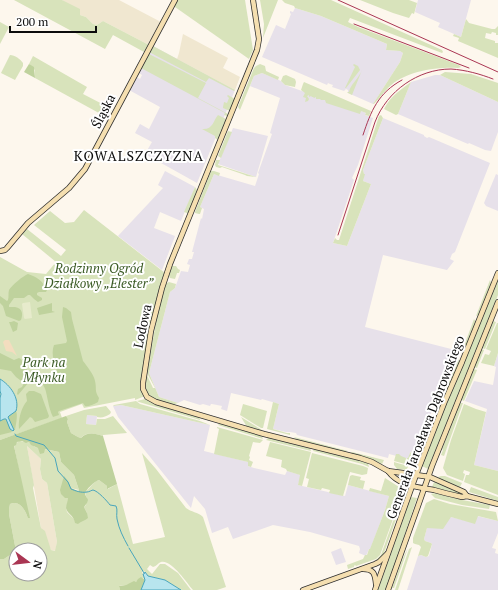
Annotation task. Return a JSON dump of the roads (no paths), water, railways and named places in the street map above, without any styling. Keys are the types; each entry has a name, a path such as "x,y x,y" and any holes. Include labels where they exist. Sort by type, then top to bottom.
{"street":[{"name":"Śląska","path":"0,251 5,250 32,219 69,188 85,169 175,0"},
{"name":"Lodowa","path":"253,0 259,40 258,50 165,278 151,332 143,377 143,389 147,397 152,401 264,434 372,462 388,471 394,478 405,484 462,497 467,496 498,504"},
{"name":"Generała Jarosława Dąbrowskiego","path":"375,588 416,475 498,274"},
{"name":"Generała Jarosława Dąbrowskiego","path":"388,590 428,477 498,302"},
{"name":"Lodowa","path":"388,471 428,477 464,492 467,496"},
{"path":"303,590 379,562 388,553"},
{"path":"360,570 367,569 373,572 375,577 375,588"}],"water":[{"path":"0,379 11,388 17,401 16,411 8,417 14,430 13,431 10,429 6,419 0,421"},
{"path":"145,572 148,576 165,580 181,590 141,590 145,580 143,574"}],"waterway":[{"path":"15,434 16,436 44,445 55,458 58,471 68,482 71,489 83,492 93,490 102,496 110,505 116,506 119,526 128,546"},
{"path":"129,548 144,573"}],"railway":[{"path":"338,0 498,72"},
{"path":"354,24 469,68"},
{"path":"338,235 375,122 387,101 405,84 427,73 439,70 462,70 493,79"},
{"path":"363,135 376,103 387,91 402,80"}],"district":[{"name":"KOWALSZCZYZNA","path":"139,155"}],"park label":[{"name":"Rodzinny Ogród Działkowy „Elester”","path":"99,276"},
{"name":"Park na Młynku","path":"44,370"}]}
